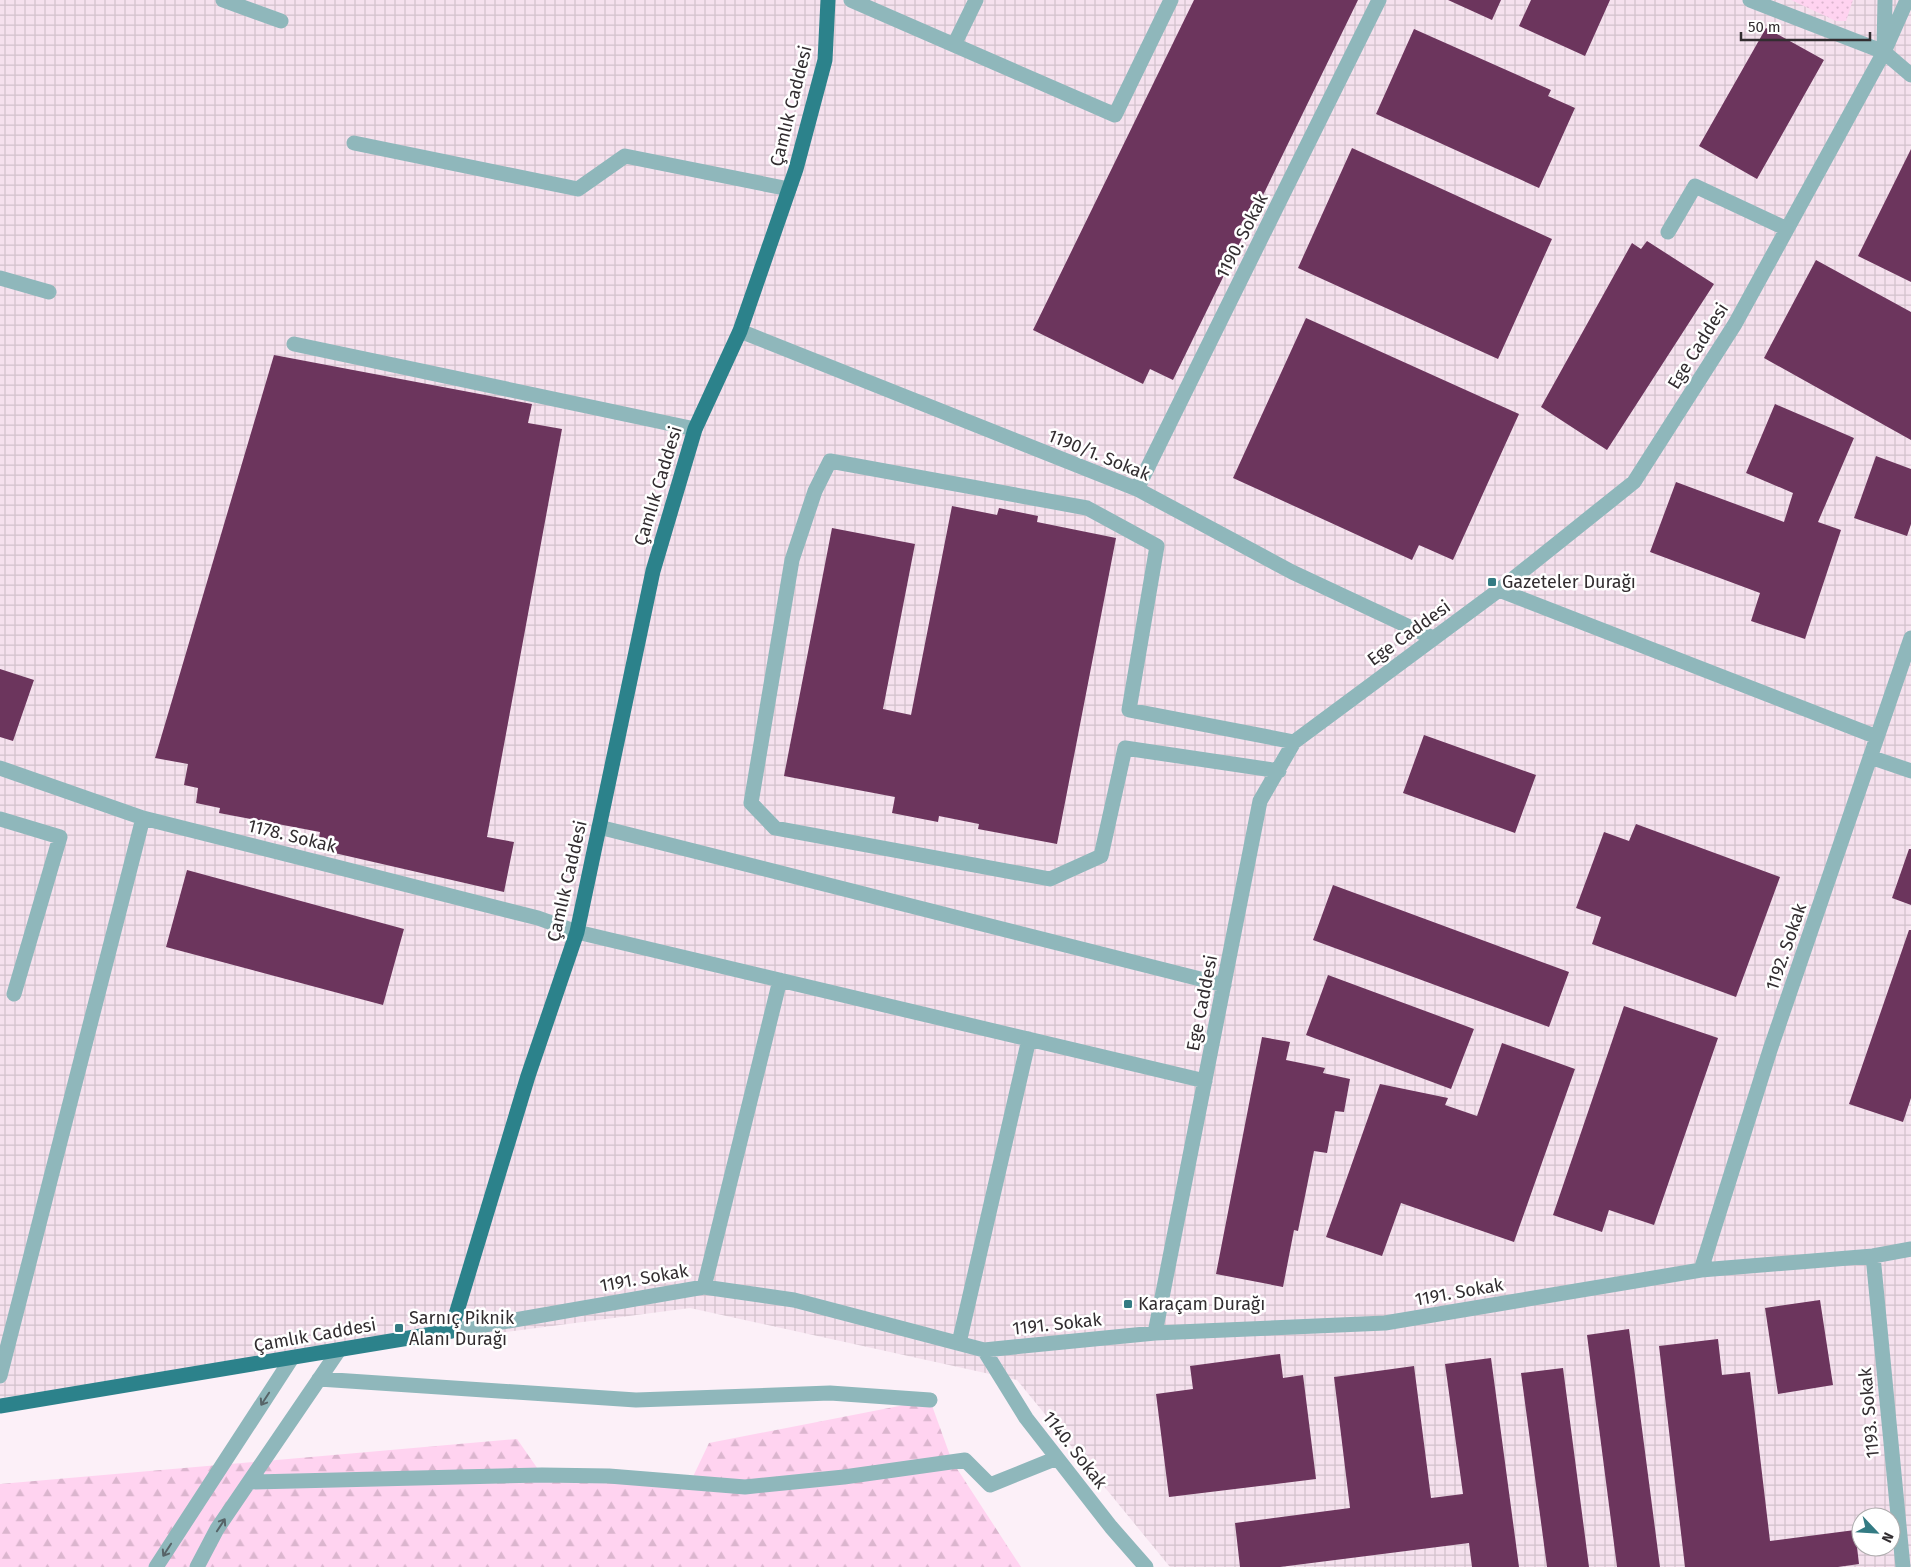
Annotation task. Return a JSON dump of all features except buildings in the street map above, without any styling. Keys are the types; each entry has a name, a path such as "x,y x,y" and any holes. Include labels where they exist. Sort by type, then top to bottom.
{"main road":[{"name":"Çamlık Caddesi","path":"0,1406 451,1331 528,1076 577,932 653,571 694,429 740,331 789,189 825,60 828,0"}],"street":[{"path":"222,0 280,21"},
{"path":"851,0 1115,115 1171,0"},
{"path":"954,45 976,0"},
{"name":"1190. Sokak","path":"1137,489 1379,0"},
{"path":"1750,0 1884,52 1911,75"},
{"path":"1884,52 1885,0"},
{"name":"Ege Caddesi","path":"1155,1333 1260,800 1279,771 1294,742 1499,590 1634,482 1735,324 1884,52 1906,7 1907,0"},
{"path":"354,143 578,189 625,156 789,189"},
{"path":"1668,232 1695,186 1787,229"},
{"path":"0,278 49,292"},
{"name":"1190/1. Sokak","path":"740,331 1137,489 1292,572 1433,638"},
{"path":"294,344 694,429"},
{"path":"1279,771 1125,748 1101,856 1050,879 775,828 751,803 792,560 815,491 830,460 1087,508 1156,546 1129,710 1294,742"},
{"path":"1499,590 1877,737"},
{"name":"1192. Sokak","path":"1701,1270 1770,1050 1911,638"},
{"path":"1870,757 1911,771"},
{"name":"1178. Sokak","path":"0,768 143,818 538,918 577,932 1205,1081"},
{"path":"0,1376 143,818"},
{"path":"0,819 60,837 14,994"},
{"path":"599,827 1224,985"},
{"path":"704,1287 780,980"},
{"path":"959,1343 1028,1039"},
{"name":"1191. Sokak","path":"451,1331 704,1287 794,1300 984,1350 1155,1333 1385,1323 1701,1270 1873,1256 1911,1248"},
{"name":"1193. Sokak","path":"1873,1256 1903,1567"},
{"path":"196,1567 218,1529 338,1350"},
{"name":"1140. Sokak","path":"984,1350 1026,1418 1111,1527 1146,1567"},
{"path":"156,1567 292,1358"},
{"path":"319,1379 636,1400 830,1393 930,1400"},
{"path":"249,1482 542,1475 609,1476 746,1487 844,1477 965,1460 990,1486 1057,1458"}],"shaded area":[{"path":"0,0 1911,0 1911,1567 1170,1567 1017,1380 690,1308 0,1398"}],"green space":[{"path":"1791,0 1853,0 1846,21 1836,21"},
{"path":"930,1400 952,1461 1021,1567 0,1567 0,1484 517,1439 542,1475 690,1483 709,1443"}],"place":[{"name":"Gazeteler Durağı","path":"1492,582"},
{"name":"Karaçam Durağı","path":"1128,1304"},
{"name":"Sarnıç Piknik Alanı Durağı","path":"399,1328"}]}
